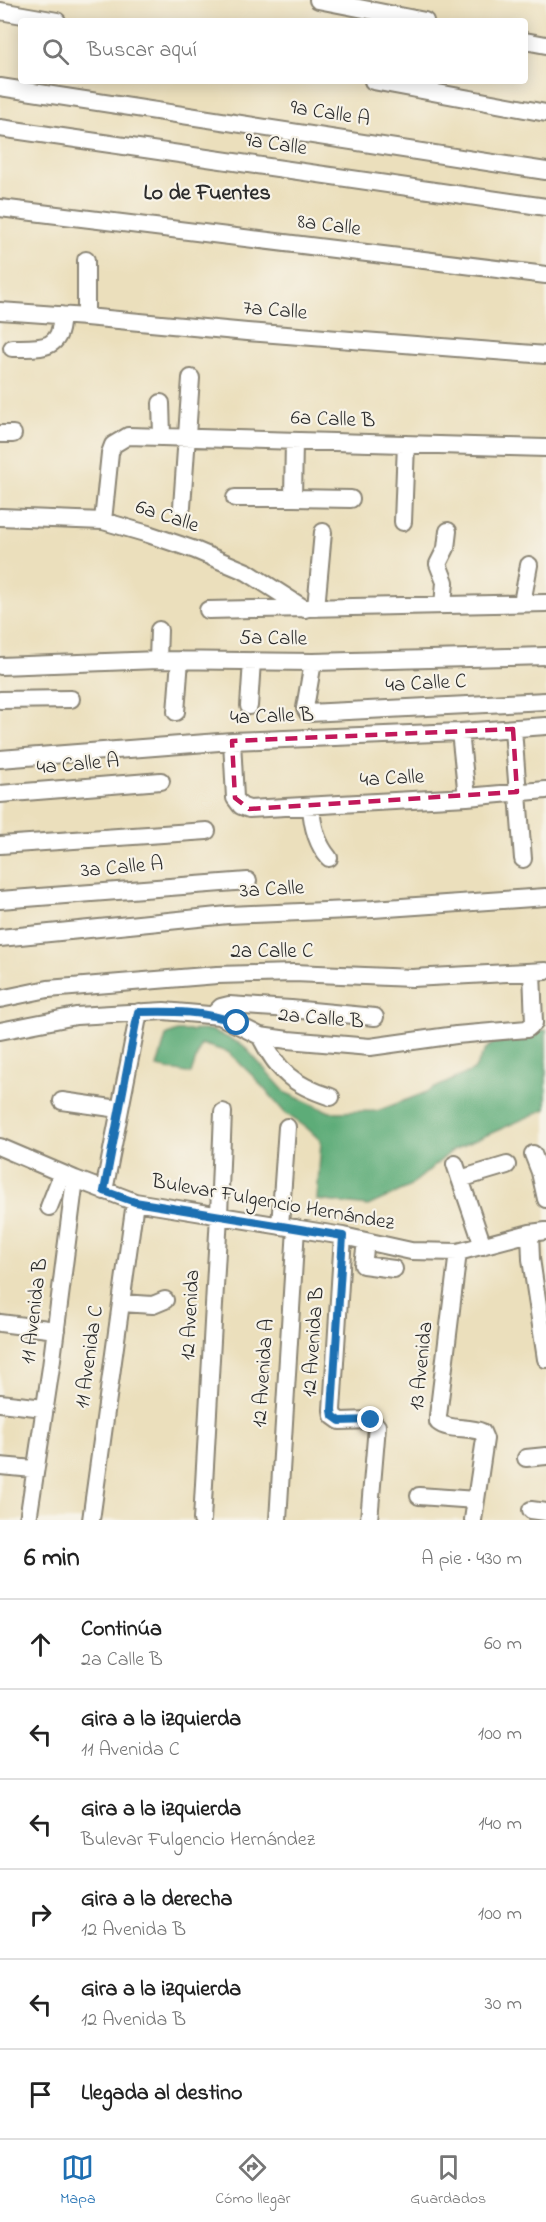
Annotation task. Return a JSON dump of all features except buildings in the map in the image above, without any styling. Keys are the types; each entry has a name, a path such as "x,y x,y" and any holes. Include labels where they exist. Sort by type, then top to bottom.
{"street":[{"path":"318,0 410,18"},
{"path":"0,10 41,18"},
{"path":"528,41 546,45"},
{"path":"390,84 546,113"},
{"name":"9a Calle A","path":"0,87 546,171"},
{"name":"9a Calle","path":"0,128 546,207"},
{"name":"8a Calle","path":"0,208 546,275"},
{"path":"86,260 86,317"},
{"name":"7a Calle","path":"0,311 546,355"},
{"path":"12,348 40,348 51,344 59,336 61,315"},
{"path":"182,507 191,378"},
{"path":"161,403 162,435"},
{"name":"6a Calle B","path":"103,521 110,453 113,445 129,436 162,435 546,448"},
{"path":"293,498 294,441"},
{"path":"403,522 406,444"},
{"path":"235,498 351,499"},
{"name":"6a Calle","path":"0,517 103,521 157,537 247,572 310,609"},
{"path":"443,605 445,582 438,564 446,548 448,531"},
{"path":"310,609 323,532"},
{"path":"522,603 529,565"},
{"path":"208,610 546,603"},
{"path":"158,660 159,630"},
{"name":"5a Calle","path":"0,666 158,660 313,662 546,656"},
{"path":"176,712 180,660"},
{"path":"249,706 252,661"},
{"name":"4a Calle C","path":"313,662 305,708 308,712 546,701"},
{"path":"0,700 71,699"},
{"name":"4a Calle B","path":"0,759 232,741 460,732 546,726"},
{"path":"513,729 523,859"},
{"path":"460,732 467,797"},
{"name":"4a Calle","path":"232,741 235,798 241,806 249,809 467,797 546,790"},
{"name":"4a Calle A","path":"0,794 160,781"},
{"path":"310,806 320,845 329,858"},
{"path":"0,845 207,831"},
{"name":"3a Calle A","path":"0,900 248,880"},
{"name":"3a Calle","path":"0,938 228,915 373,909 546,897"},
{"name":"2a Calle C","path":"0,999 48,989 217,975 294,974 412,978 539,971"},
{"name":"2a Calle B","path":"0,1031 68,1017 164,1011 213,1014 237,1023 260,1036 370,1047 456,1035 527,1029 534,1023 539,971"},
{"path":"213,1014 221,1007 229,1005 375,1017"},
{"path":"104,1191 138,1012"},
{"path":"260,1036 272,1058 287,1075 306,1089 331,1096"},
{"path":"62,1101 119,1109"},
{"name":"12 Avenida","path":"201,1520 223,1112"},
{"name":"12 Avenida A","path":"278,1520 288,1227 287,1127"},
{"name":"Bulevar Fulgencio Hernández","path":"0,1147 135,1202 343,1236 411,1251 458,1252 538,1232"},
{"path":"533,1154 538,1163 546,1199"},
{"path":"483,1246 458,1171 507,1165"},
{"path":"49,1207 68,1176"},
{"name":"11 Avenida B","path":"28,1520 56,1330 68,1176"},
{"name":"11 Avenida C","path":"91,1520 135,1202"},
{"path":"538,1232 531,1259 542,1305 546,1359"},
{"name":"12 Avenida B","path":"343,1236 332,1410 333,1416 340,1421 371,1420 377,1426 369,1520"},
{"path":"366,1242 363,1265 394,1269"},
{"name":"13 Avenida","path":"458,1252 438,1422 443,1426 474,1429 482,1432 485,1439 473,1520"},
{"path":"121,1303 153,1305 165,1300"},
{"path":"0,1323 56,1330"},
{"path":"0,1403 44,1408"},
{"path":"526,1458 546,1456"},
{"path":"0,1466 34,1469"},
{"path":"419,1496 476,1500"}],"highlighted area":[{"path":"513,729 517,792 249,809 235,798 232,741"}],"green space":[{"path":"211,1030 243,1045 286,1093 330,1112 377,1111 422,1094 474,1070 486,1049 507,1033 546,1030 546,1109 453,1150 409,1187 368,1206 317,1200 321,1141 285,1113 254,1077 228,1052 201,1044 191,1074 157,1067 166,1036 177,1031"}],"district":[{"name":"Lo de Fuentes","path":"207,194"}],"route":[{"path":"237,1023 213,1014 138,1012 104,1191 135,1202 343,1236 332,1410 333,1416 340,1421 371,1420"}]}
